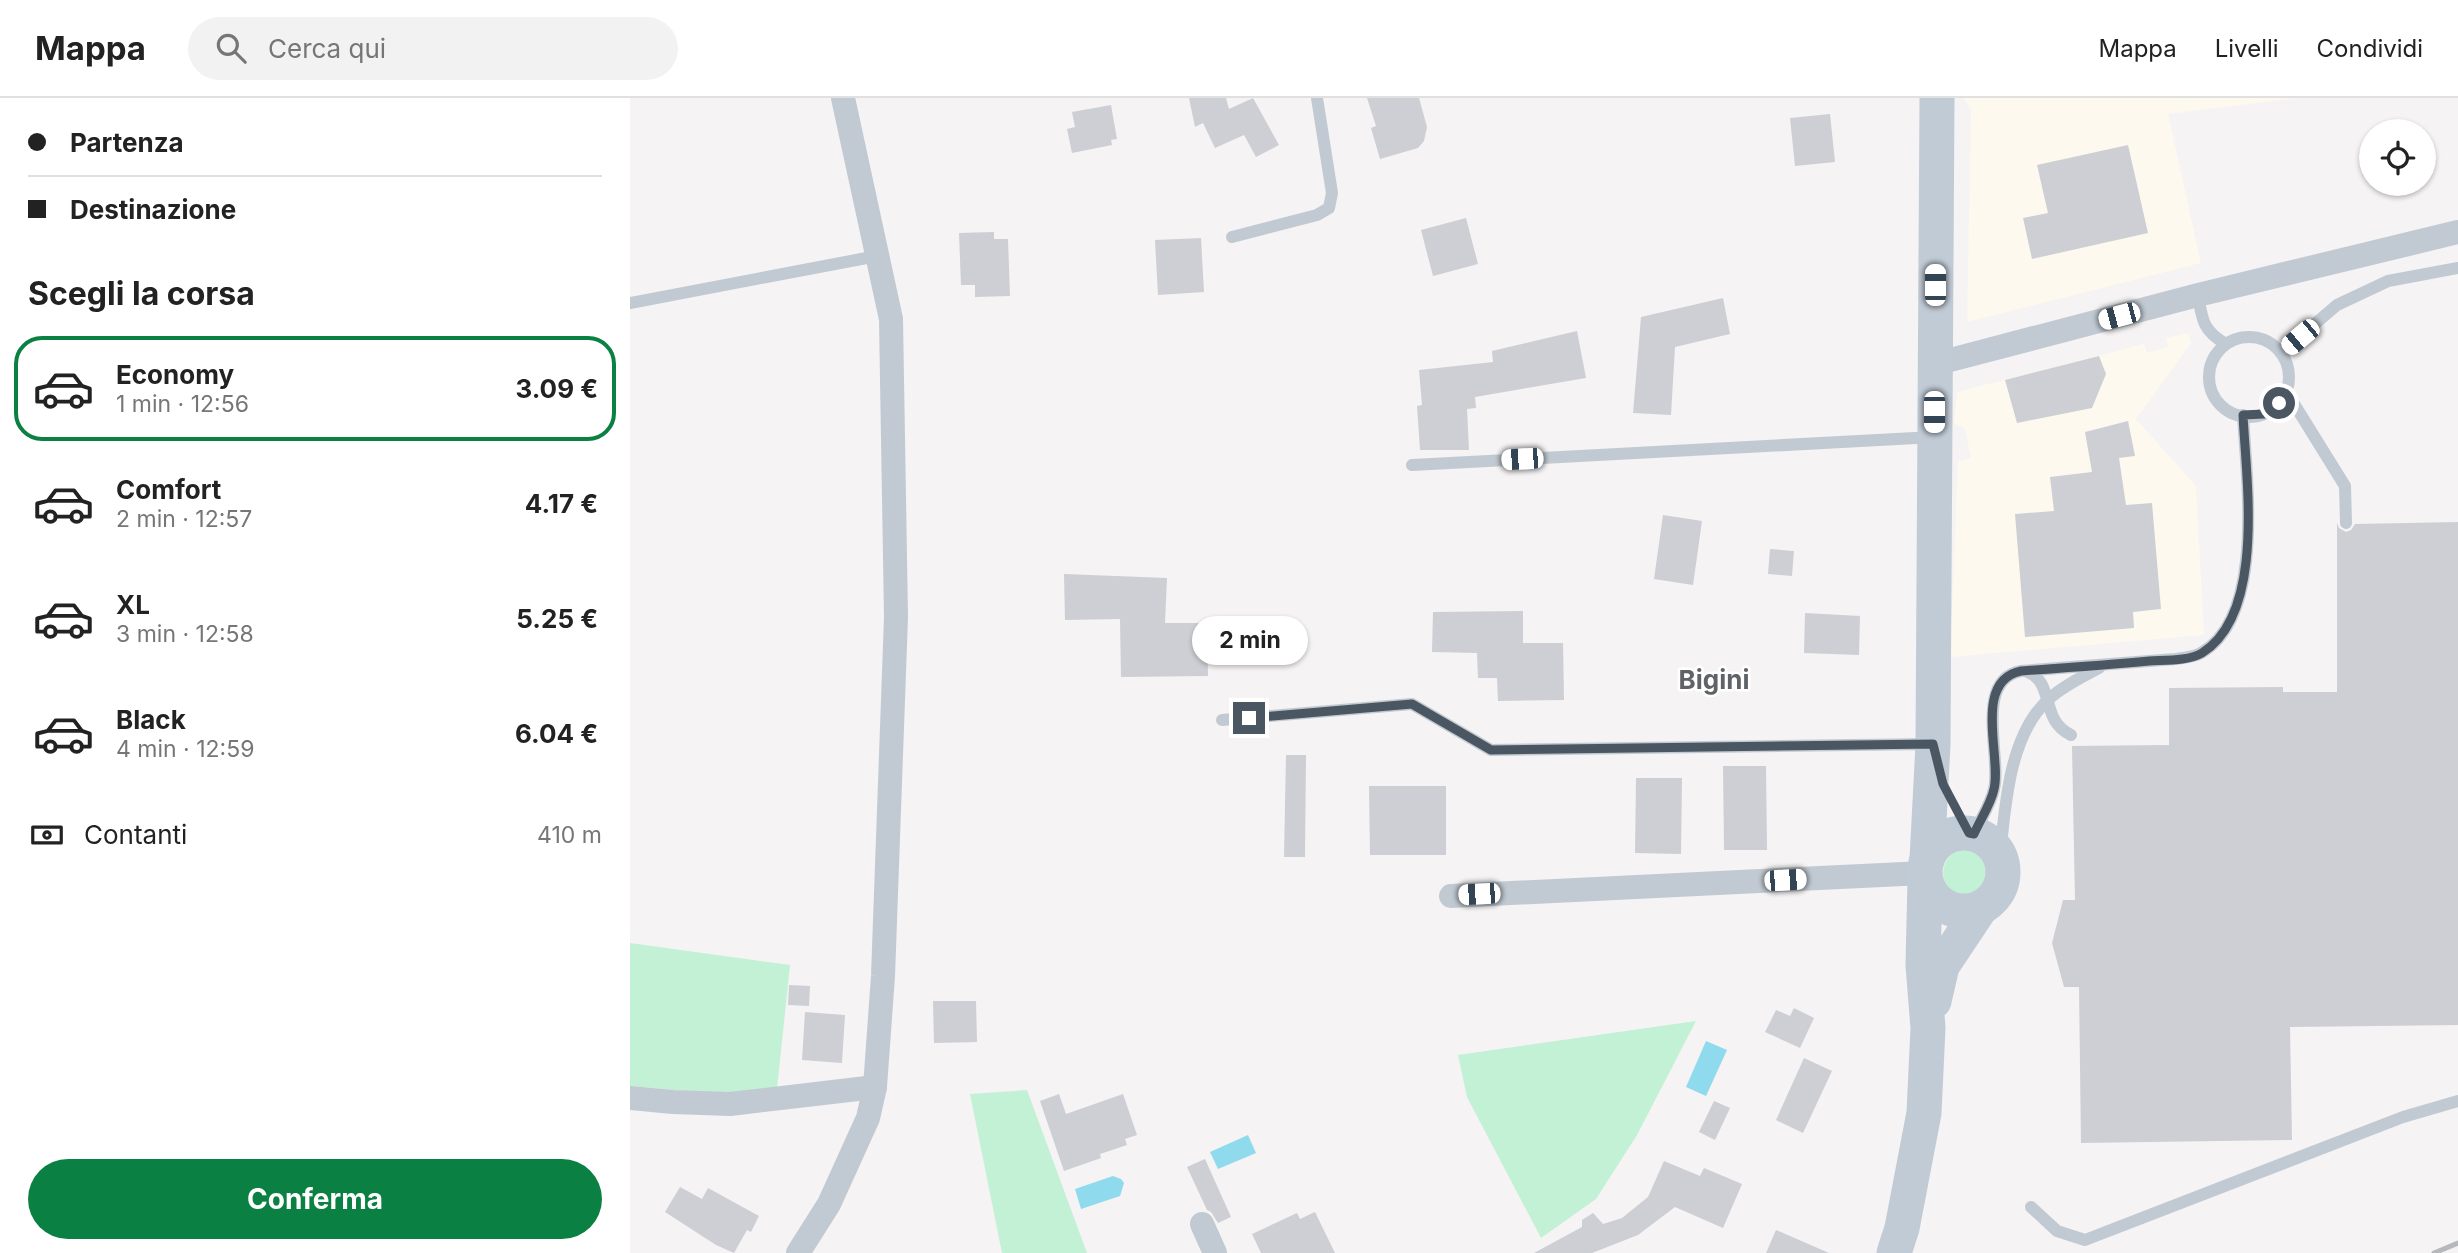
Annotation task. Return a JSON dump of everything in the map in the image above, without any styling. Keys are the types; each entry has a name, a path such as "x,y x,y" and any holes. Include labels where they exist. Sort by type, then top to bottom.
{"main road":[{"path":"1894,1253 1902,1227 1924,1113 1928,1028 1923,965 1925,871 1933,744 1937,98"},
{"path":"1933,744 1943,784 1971,834"},
{"path":"1928,1028 1942,966 1980,909 1997,895 2003,882 2004,869 1994,846 1971,834 1955,834 1943,839 1933,848 1925,871 1929,891 1946,907 1957,912 1980,909"}],"street":[{"path":"799,1253 849,1164 868,1118 875,1087 883,976 896,617 891,319 843,98"},
{"path":"1934,364 2198,295 2458,232"},
{"path":"1451,896 1925,871"},
{"path":"630,1098 730,1104 875,1087"},
{"path":"1202,1224 1214,1253"}],"lane":[{"path":"1232,237 1317,215 1329,208 1332,193 1317,98"},
{"path":"630,303 877,256"},
{"path":"2281,352 2337,304 2388,281 2458,268"},
{"path":"2198,295 2201,316 2211,336 2226,344"},
{"path":"2244,337 2253,337 2266,341 2281,352 2289,379 2279,403 2264,414 2234,414 2222,406 2211,388 2209,375 2212,361 2219,349 2244,337"},
{"path":"2286,391 2345,486 2346,523"},
{"path":"1971,834 1994,789 1996,770 1991,730 1993,708 2002,681 2007,676 2021,671 2175,659 2200,654 2222,634 2237,607 2250,526 2243,415"},
{"path":"1412,466 1934,436"},
{"path":"2000,856 2011,771 2021,743 2047,701 2103,666"},
{"path":"2021,671 2028,672 2040,681 2054,722 2061,730 2071,735"},
{"path":"1222,720 1412,704 1491,750 1933,744"},
{"path":"2031,1208 2057,1231 2085,1240 2403,1117 2458,1101"}],"shaded area":[{"path":"1963,98 2295,98 2168,114 2201,263 1967,322 1971,109"},
{"path":"2188,333 2191,343 2136,419 2196,486 2204,635 1950,657 1958,461 1971,458 1965,429 1954,423 1957,392 2144,344 2147,353 2168,347 2166,338"}],"green space":[{"path":"1967,849 1984,856 1991,873 1984,890 1967,897 1950,890 1943,873 1950,856"},
{"path":"630,943 790,965 777,1089 729,1095 630,1086"},
{"path":"1696,1021 1637,1135 1596,1199 1541,1238 1467,1097 1458,1055"},
{"path":"1027,1090 1087,1253 1002,1253 970,1094"}],"water":[{"path":"1706,1041 1727,1050 1706,1096 1686,1087"},
{"path":"1248,1135 1256,1153 1218,1169 1210,1152"},
{"path":"1113,1176 1124,1183 1120,1196 1081,1209 1075,1189"}],"building":[{"path":"1189,98 1226,98 1229,109 1253,98 1279,145 1256,157 1244,135 1215,148 1203,123 1195,127"},
{"path":"1367,98 1419,98 1427,127 1424,141 1418,148 1380,159 1371,128 1376,126"},
{"path":"1111,105 1117,139 1111,140 1112,145 1072,153 1067,129 1075,127 1072,112"},
{"path":"1830,114 1835,162 1795,166 1790,118"},
{"path":"2128,145 2148,233 2032,259 2023,218 2048,213 2037,165"},
{"path":"1466,218 1478,264 1433,276 1421,230"},
{"path":"994,232 994,239 1008,239 1010,296 975,297 975,285 961,285 959,233"},
{"path":"1201,238 1204,292 1158,295 1155,240"},
{"path":"1723,298 1730,334 1675,347 1671,415 1633,413 1641,317"},
{"path":"1577,331 1586,378 1475,397 1476,408 1467,409 1469,450 1420,450 1417,406 1422,405 1419,370 1493,362 1492,351"},
{"path":"2099,356 2106,374 2092,408 2017,423 2005,380"},
{"path":"2128,421 2135,456 2119,458 2126,505 2152,503 2161,609 2133,612 2134,628 2025,637 2015,514 2054,511 2050,477 2092,472 2085,432"},
{"path":"1663,515 1702,521 1693,585 1654,579"},
{"path":"2458,522 2458,1025 2290,1027 2292,1140 2081,1143 2079,987 2064,987 2052,943 2063,900 2075,900 2072,746 2169,745 2169,688 2283,687 2283,692 2337,692 2337,523 2339,528 2346,532 2355,524"},
{"path":"1770,549 1794,551 1792,576 1768,574"},
{"path":"1064,574 1167,578 1165,623 1207,623 1208,676 1121,677 1120,619 1065,620"},
{"path":"1523,611 1523,643 1563,643 1564,700 1498,701 1497,678 1478,678 1477,653 1432,652 1433,612"},
{"path":"1805,613 1860,616 1859,655 1804,653"},
{"path":"1286,755 1306,755 1305,857 1284,857"},
{"path":"1723,766 1766,766 1767,850 1724,850"},
{"path":"1636,778 1682,778 1681,854 1635,853"},
{"path":"1369,786 1446,786 1446,855 1370,855"},
{"path":"789,985 810,986 809,1006 788,1005"},
{"path":"933,1001 976,1001 977,1042 934,1043"},
{"path":"1794,1008 1814,1018 1800,1048 1765,1032 1776,1010 1790,1016"},
{"path":"805,1012 845,1015 842,1063 802,1060"},
{"path":"1804,1058 1832,1071 1803,1133 1776,1120"},
{"path":"1059,1094 1066,1114 1123,1094 1137,1135 1125,1139 1127,1145 1100,1154 1101,1158 1064,1171 1040,1101"},
{"path":"1714,1101 1730,1108 1715,1140 1699,1132"},
{"path":"1205,1159 1231,1217 1218,1223 1207,1210 1187,1167"},
{"path":"1664,1161 1700,1176 1704,1168 1742,1184 1723,1228 1675,1207 1638,1235 1592,1253 1534,1253 1582,1227 1582,1220 1593,1213 1603,1224 1622,1218 1648,1197"},
{"path":"680,1187 702,1199 708,1188 759,1216 751,1232 747,1230 734,1253 716,1245 665,1212"},
{"path":"1315,1212 1335,1253 1261,1253 1252,1234 1297,1213 1300,1219"},
{"path":"1776,1230 1829,1253 1766,1253"}],"railway":[{"path":"2434,1253 2458,1243"}],"district":[{"name":"Bigini","path":"1714,679"}],"route":[{"path":"1249,718 1412,704 1491,750 1933,744 1943,784 1969,833 1974,834 1994,789 1996,770 1991,730 1993,708 2002,681 2007,676 2021,671 2175,659 2200,654 2222,634 2237,607 2250,526 2243,415 2264,414 2279,403"}]}
